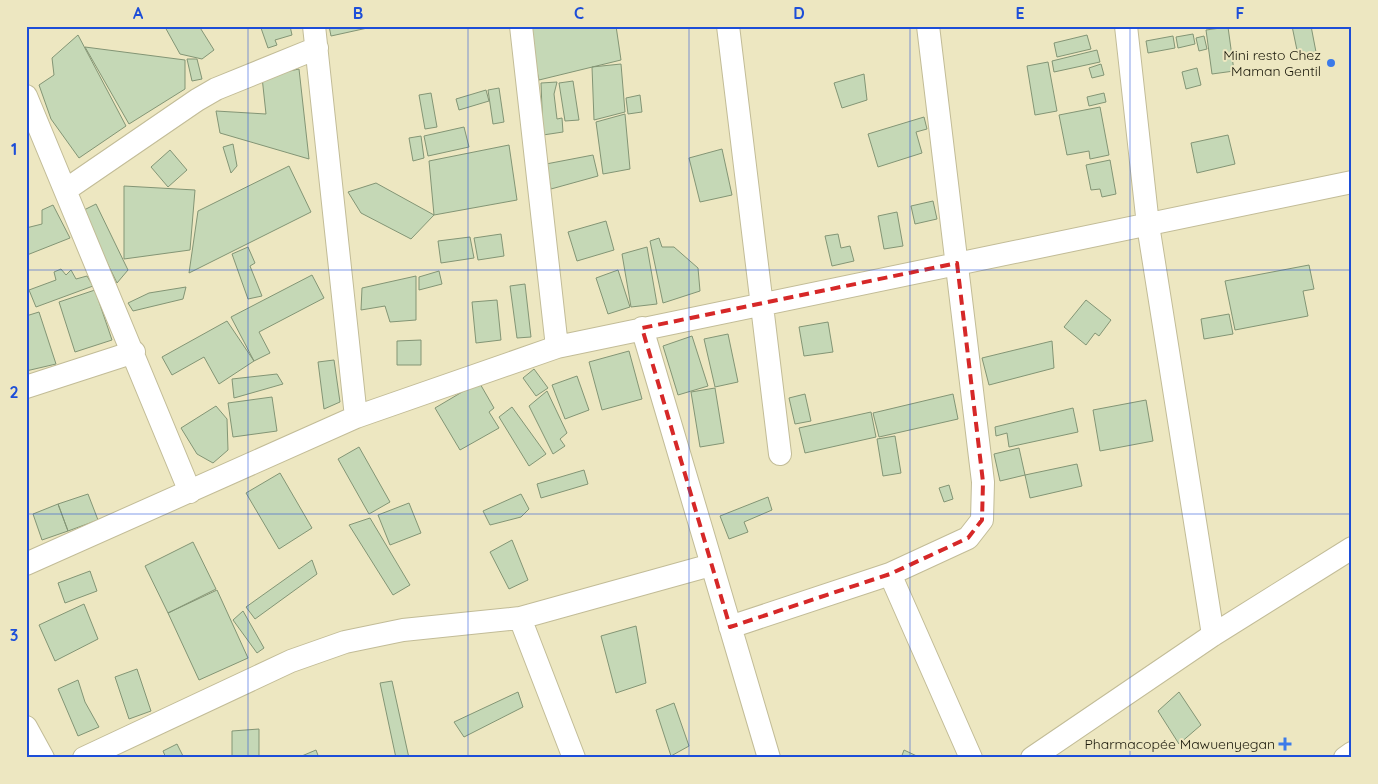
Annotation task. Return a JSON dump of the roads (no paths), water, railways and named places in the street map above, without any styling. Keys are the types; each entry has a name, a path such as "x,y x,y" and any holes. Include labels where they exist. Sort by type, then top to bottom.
{"street":[{"path":"521,26 557,347"},
{"path":"728,26 780,454"},
{"path":"730,627 890,574 968,538 982,520 983,482 928,26"},
{"path":"1126,26 1148,225 1213,635"},
{"path":"67,189 203,96 316,37 356,417"},
{"path":"26,96 67,189 190,492"},
{"path":"26,564 356,417 557,347 1352,182"},
{"path":"642,328 769,758"},
{"path":"26,387 134,352"},
{"path":"1032,758 1213,635 1352,548"},
{"path":"84,758 291,661 345,642 404,630 520,618 711,565"},
{"path":"890,574 971,758"},
{"path":"520,618 574,758"},
{"path":"26,728 43,758"},
{"path":"1345,758 1352,754"}],"place":[{"name":"Mini resto Chez Maman Gentil","path":"1331,63"},
{"name":"Pharmacopée Mawuenyegan","path":"1285,744"}]}
